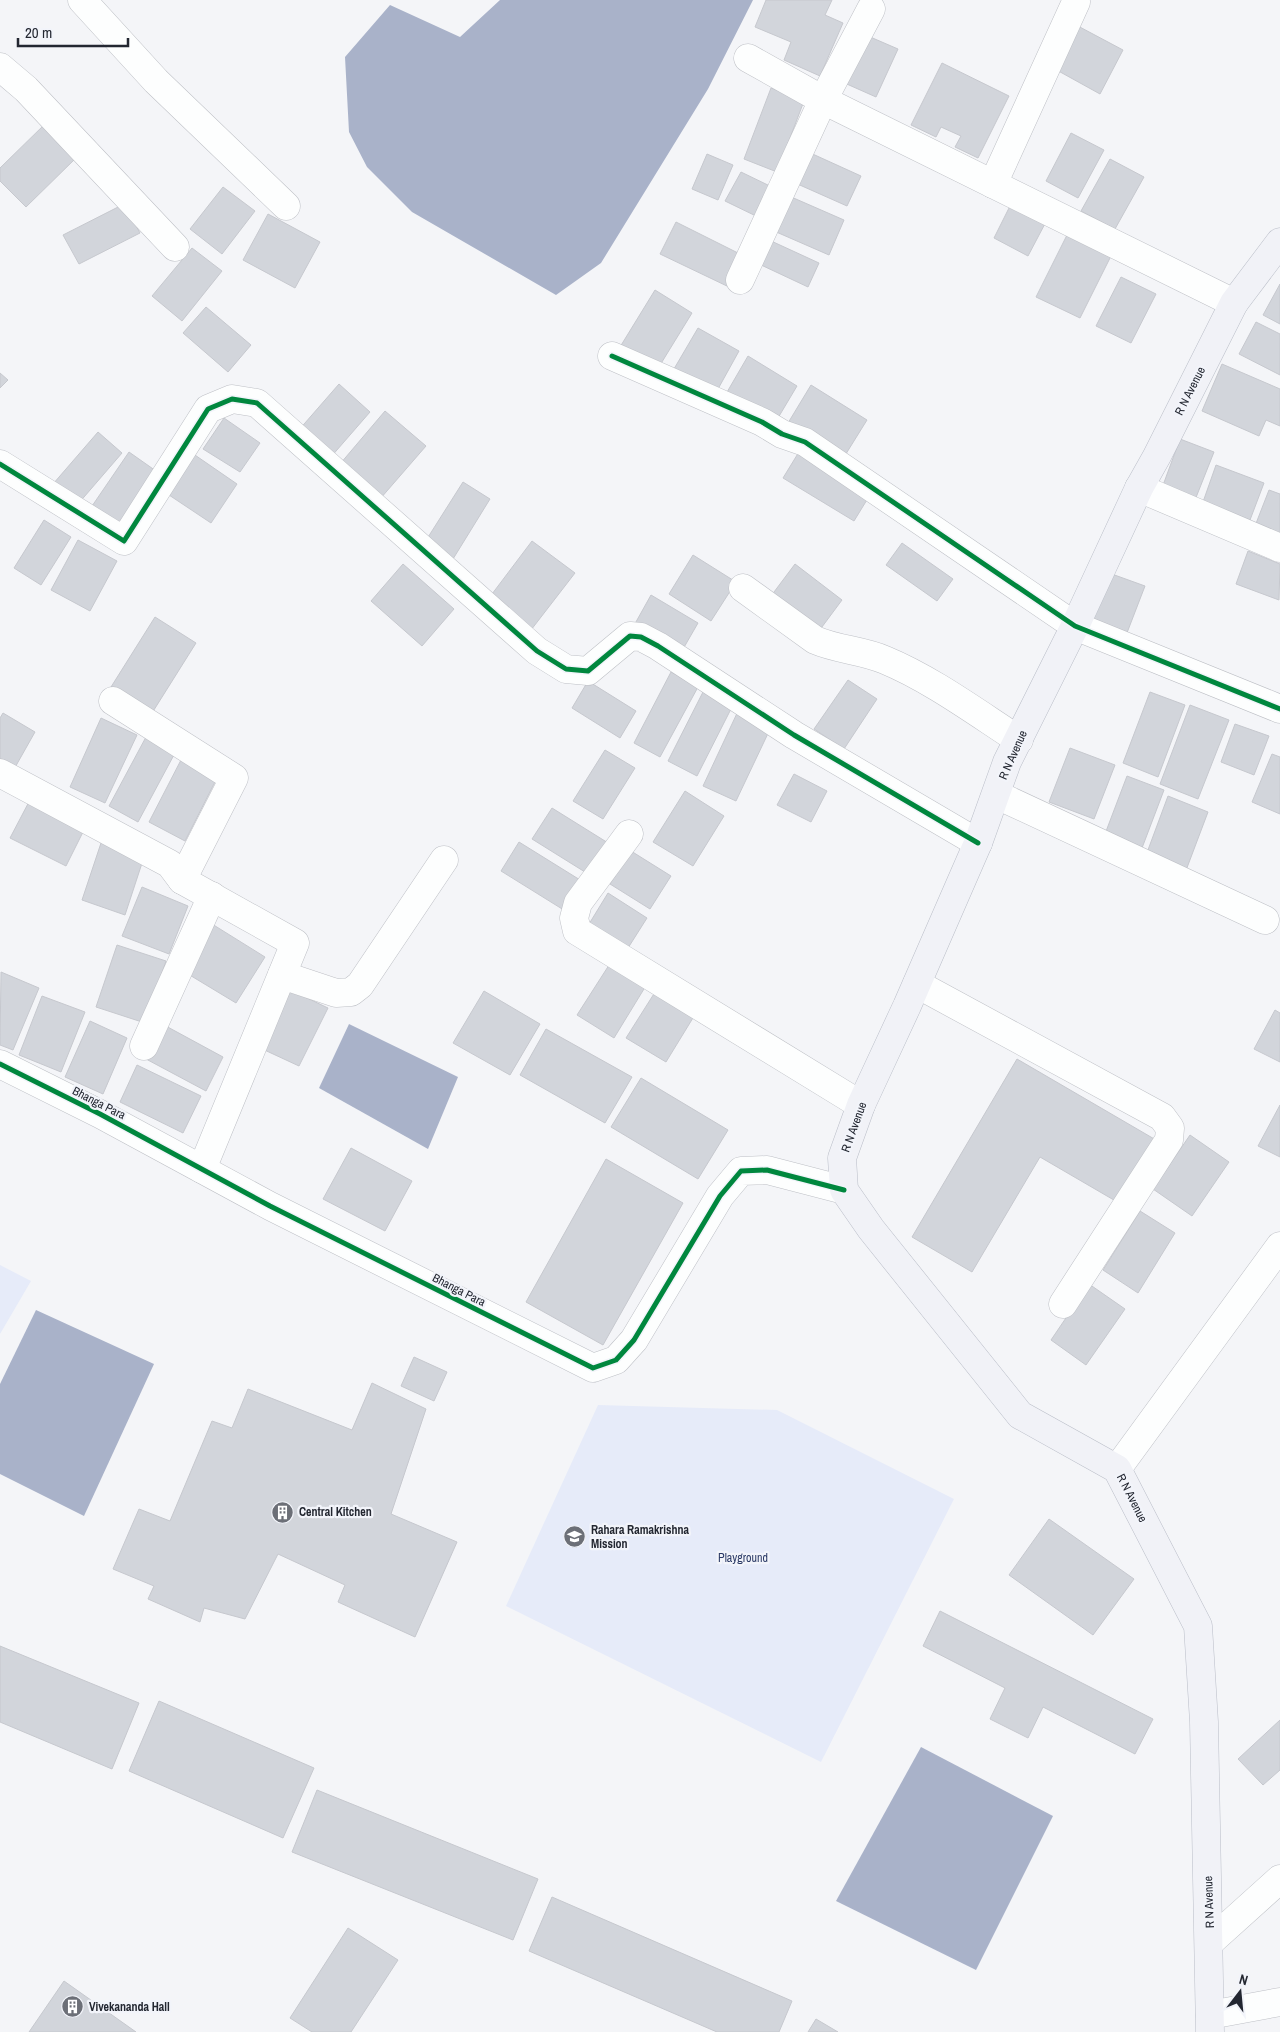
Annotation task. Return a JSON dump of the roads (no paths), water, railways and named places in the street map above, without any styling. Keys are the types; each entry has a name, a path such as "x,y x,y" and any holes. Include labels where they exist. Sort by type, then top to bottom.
{"main road":[{"name":"R N Avenue","path":"1210,2023 1210,1942 1204,1722 1198,1626 1118,1469 1020,1415 871,1229 844,1190 842,1158 861,1105 917,984 978,843 1008,762 1075,626 1139,488 1234,304 1280,242"}],"street":[{"path":"82,0 156,82 286,206"},
{"path":"993,184 1076,2"},
{"path":"740,280 823,100 871,9"},
{"path":"748,58 823,100 1234,304"},
{"path":"0,67 26,89 175,246"},
{"path":"612,356 762,422 782,434 805,442 1075,626 1280,708"},
{"path":"0,464 124,541 208,409 232,399 257,403 537,652 566,669 588,671 630,636 641,637 658,646 794,735 978,843"},
{"path":"1139,488 1280,548"},
{"path":"743,588 815,640 828,646 865,652 908,670 1019,740"},
{"path":"113,702 234,778 182,880"},
{"path":"0,773 170,864 182,880 295,943 202,1169"},
{"path":"996,795 1266,920"},
{"path":"629,834 578,903 574,918 577,931 861,1105"},
{"path":"282,975 336,993 351,992 360,985 444,860"},
{"path":"144,1046 212,896"},
{"path":"917,984 1162,1116 1170,1128 1169,1140 1063,1304"},
{"name":"Bhanga Para","path":"0,1064 100,1114 288,1215 593,1368 616,1360 634,1340 720,1196 742,1172 766,1170 844,1190"},
{"path":"1118,1469 1280,1246"},
{"path":"1210,1942 1280,1879"},
{"path":"1210,2023 1280,2002"}],"water":[{"path":"500,0 753,0 708,89 601,263 556,295 412,212 367,167 349,132 345,57 390,5 460,37"},
{"path":"349,1024 458,1077 428,1149 319,1088"},
{"path":"36,1310 154,1364 84,1516 0,1474 0,1384"},
{"path":"921,1747 1053,1816 976,1970 836,1901"}],"place":[{"name":"Central Kitchen","path":"283,1512"},
{"name":"Rahara Ramakrishna Mission","path":"575,1537"},
{"name":"Vivekananda Hall","path":"73,2007"}],"park label":[{"name":"Playground","path":"743,1558"}]}
